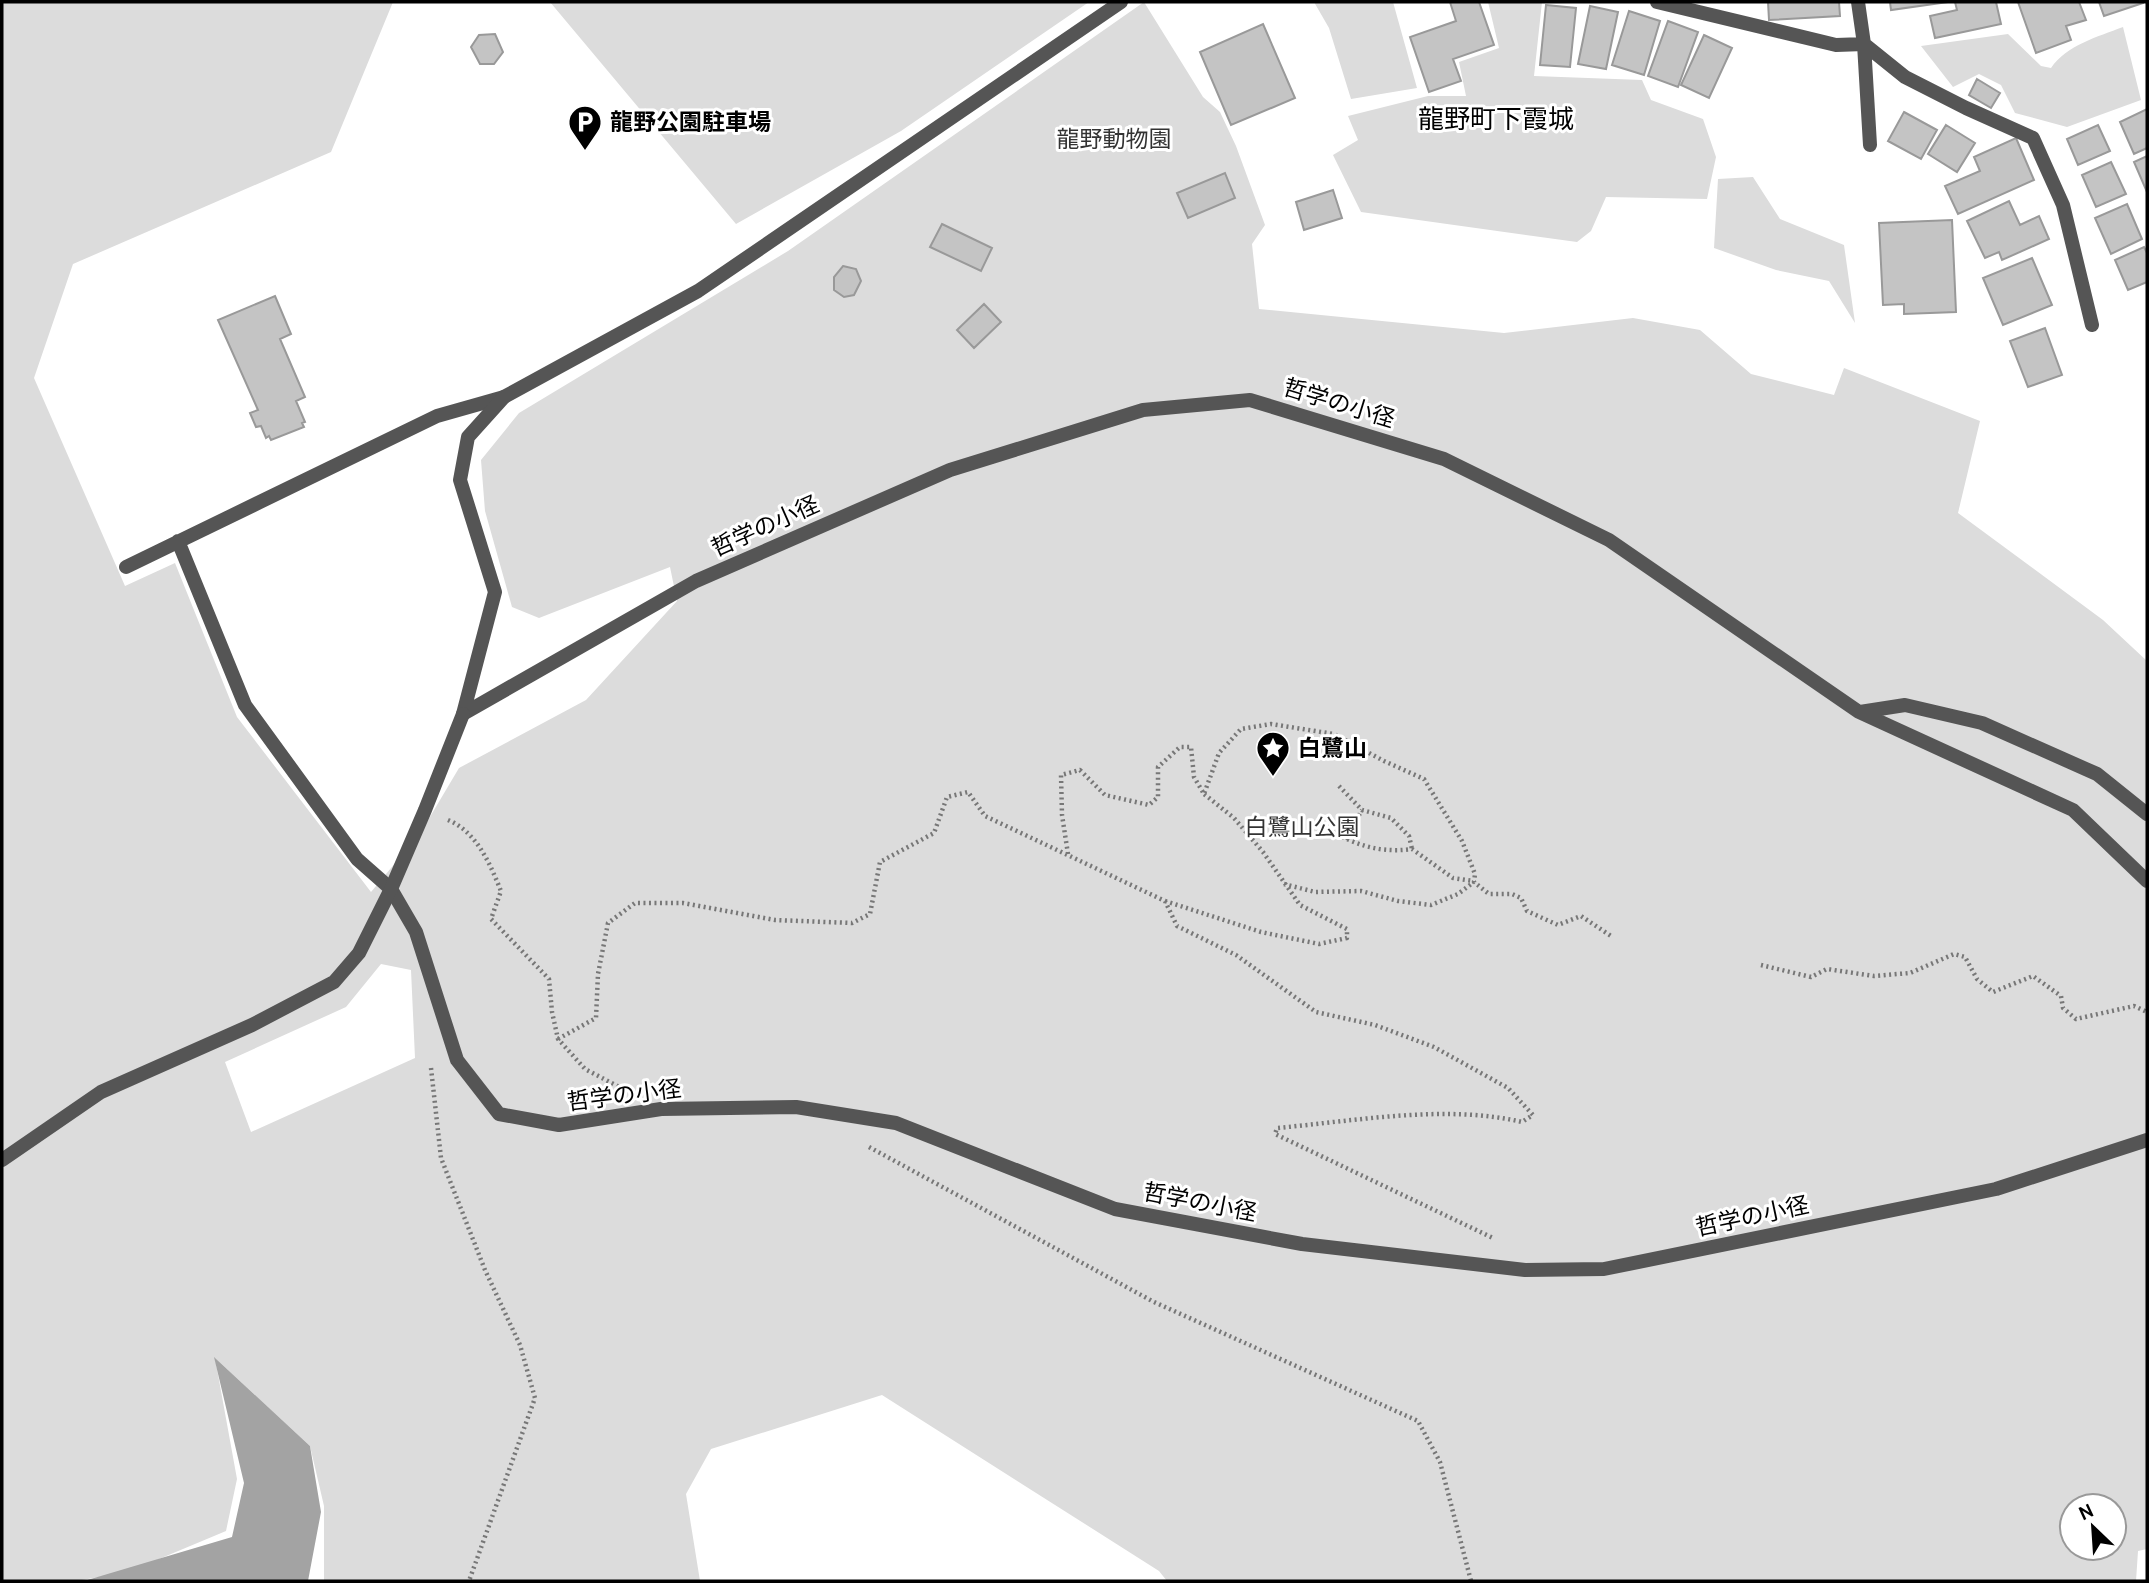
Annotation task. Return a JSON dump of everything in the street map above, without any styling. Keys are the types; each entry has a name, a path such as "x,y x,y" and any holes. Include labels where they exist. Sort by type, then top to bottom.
{"street":[{"path":"125,567 437,416 504,397 698,290 1121,2"},
{"path":"1657,2 1836,45 1864,44 1905,77 2033,138 2063,205 2092,324"},
{"path":"1857,2 1864,44 1870,145"},
{"path":"2,1160 101,1092 252,1025 334,982 359,953 391,889 463,714 495,592 460,480 468,437 504,397"},
{"name":"哲学の小径","path":"463,714 696,581 950,470 1143,410 1250,400 1444,459 1609,540 1859,712 2073,810 2147,881"},
{"name":"哲学の小径","path":"178,541 245,705 357,859 391,889 416,932 457,1060 499,1114 559,1125 661,1109 796,1107 896,1123 1115,1209 1302,1244 1525,1270 1604,1269 1996,1189 2147,1140"},
{"path":"1859,712 1905,705 1982,723 2097,774 2147,814"}],"path":[{"path":"1204,794 1219,753 1241,729 1271,724 1334,734 1424,779 1462,841 1475,874 1474,882 1458,894 1431,905 1398,901 1361,891 1315,892 1284,883"},
{"path":"558,1039 596,1018 598,974 608,923 635,903 684,903 775,920 852,923 870,914 880,863 934,833 947,797 968,792 985,816 1165,901 1261,932 1319,944 1347,938 1347,929 1300,905 1263,852 1234,818 1204,794 1194,778 1191,747 1180,747 1158,767 1158,797 1149,805 1105,795 1080,770 1060,775 1068,855"},
{"path":"1339,786 1362,810 1391,818 1409,836 1412,849 1453,878 1474,882 1489,894 1512,894 1521,898 1527,911 1558,925 1581,916 1611,936"},
{"path":"425,810 456,824 485,853 501,891 491,919 550,979 552,1012 558,1039 584,1069 661,1109"},
{"path":"1345,839 1362,810"},
{"path":"1318,824 1362,846 1390,852 1412,849"},
{"path":"1165,901 1177,926 1236,955 1317,1012 1375,1025 1434,1047 1508,1088 1533,1115 1522,1122 1494,1116 1413,1115 1277,1128 1275,1135 1495,1240"},
{"path":"1760,965 1811,977 1827,969 1874,976 1910,973 1954,954 1965,957 1977,979 1993,992 2033,976 2061,996 2063,1008 2076,1019 2134,1006 2147,1012"},
{"path":"430,1064 442,1158 485,1270 520,1345 535,1398 469,1581"},
{"path":"868,1146 1154,1302 1418,1422 1440,1462 1471,1581"}],"green space":[{"path":"2,2 393,2 331,152 73,264 34,378 125,586 175,563 237,717 371,892 421,832 459,768 586,700 677,601 670,567 539,618 512,607 485,511 481,460 519,413 788,251 1144,2 1203,97 1220,112 1236,146 1265,225 1252,244 1259,309 1504,333 1633,318 1700,330 1751,374 1834,395 1844,368 1980,421 1958,513 2103,620 2147,661 2147,1549 2138,1551 2136,1581 1167,1581 1159,1571 882,1395 711,1449 686,1494 700,1581 324,1581 324,1506 310,1446 215,1358 237,1479 226,1531 128,1572 76,1581 2,1581","holes":["381,964 411,970 415,1058 251,1132 225,1062 346,1007"]},
{"path":"550,2 1089,2 901,131 736,224"},
{"path":"1314,2 1393,2 1417,88 1351,99 1329,28"},
{"path":"1488,2 1542,2 1534,76 1642,80 1651,100 1703,119 1716,157 1707,199 1606,197 1591,231 1577,242 1361,212 1333,155 1358,140 1348,116 1428,96 1466,96 1459,62 1499,48"},
{"path":"2123,27 2141,100 2067,127 2015,113 2001,85 1979,74 1953,87 1921,46 2008,34 2041,66 2051,68 2065,53 2093,38"},
{"path":"1753,177 1780,219 1844,245 1855,323 1829,281 1776,270 1714,248 1718,179"}],"shaded area":[{"path":"214,1357 310,1446 321,1512 308,1581 84,1581 232,1537 244,1483"}],"building":[{"path":"1450,2 1479,2 1494,45 1453,59 1461,81 1429,92 1410,37 1456,21"},
{"path":"1768,2 1839,2 1840,16 1769,20"},
{"path":"1890,2 1948,2 1891,10"},
{"path":"1955,2 1996,2 2001,24 1935,38 1930,16 1957,10"},
{"path":"2018,2 2079,2 2086,20 2066,26 2071,40 2036,53"},
{"path":"2099,2 2143,2 2143,3 2104,16"},
{"path":"1546,5 1576,8 1570,67 1540,65"},
{"path":"1590,6 1618,12 1606,69 1578,64"},
{"path":"1629,11 1660,21 1644,75 1612,65"},
{"path":"1668,21 1698,32 1678,87 1648,76"},
{"path":"1263,24 1295,98 1231,125 1200,52"},
{"path":"495,34 503,52 494,64 480,64 471,47 479,35"},
{"path":"1704,35 1732,48 1709,98 1681,85"},
{"path":"1977,79 2000,93 1991,108 1969,95"},
{"path":"2147,109 2147,148 2134,154 2120,122"},
{"path":"1904,112 1937,130 1921,159 1888,141"},
{"path":"1946,125 1975,143 1957,172 1928,154"},
{"path":"2098,125 2110,151 2078,165 2067,139"},
{"path":"2016,138 2034,180 1958,214 1945,186 1980,171 1974,157"},
{"path":"2147,156 2147,192 2134,162"},
{"path":"2111,162 2126,194 2096,207 2082,175"},
{"path":"1225,173 1235,198 1188,218 1177,193"},
{"path":"1333,190 1342,218 1304,230 1296,202"},
{"path":"2009,201 2020,225 2039,216 2049,239 2002,260 1999,252 1985,258 1967,221"},
{"path":"2127,204 2142,239 2111,254 2095,218"},
{"path":"1952,220 1956,312 1904,314 1904,304 1883,305 1879,223"},
{"path":"942,224 992,248 981,271 930,247"},
{"path":"2144,247 2147,253 2147,282 2128,290 2115,260"},
{"path":"2032,258 2052,305 2003,325 1983,278"},
{"path":"843,266 856,269 861,281 854,295 844,297 834,290 834,277"},
{"path":"275,296 291,334 280,339 305,397 296,401 305,422 302,423 304,427 271,440 269,436 266,438 261,426 256,427 250,413 258,410 218,320"},
{"path":"984,304 1001,322 974,348 957,330"},
{"path":"2045,328 2062,375 2028,387 2010,341"}],"place":[{"name":"龍野公園駐車場","path":"585,152"},
{"name":"白鷺山","path":"1273,778"}],"district":[{"name":"龍野町下霞城","path":"1496,119"}],"park label":[{"name":"龍野動物園","path":"1114,139"},
{"name":"白鷺山公園","path":"1302,827"}]}
